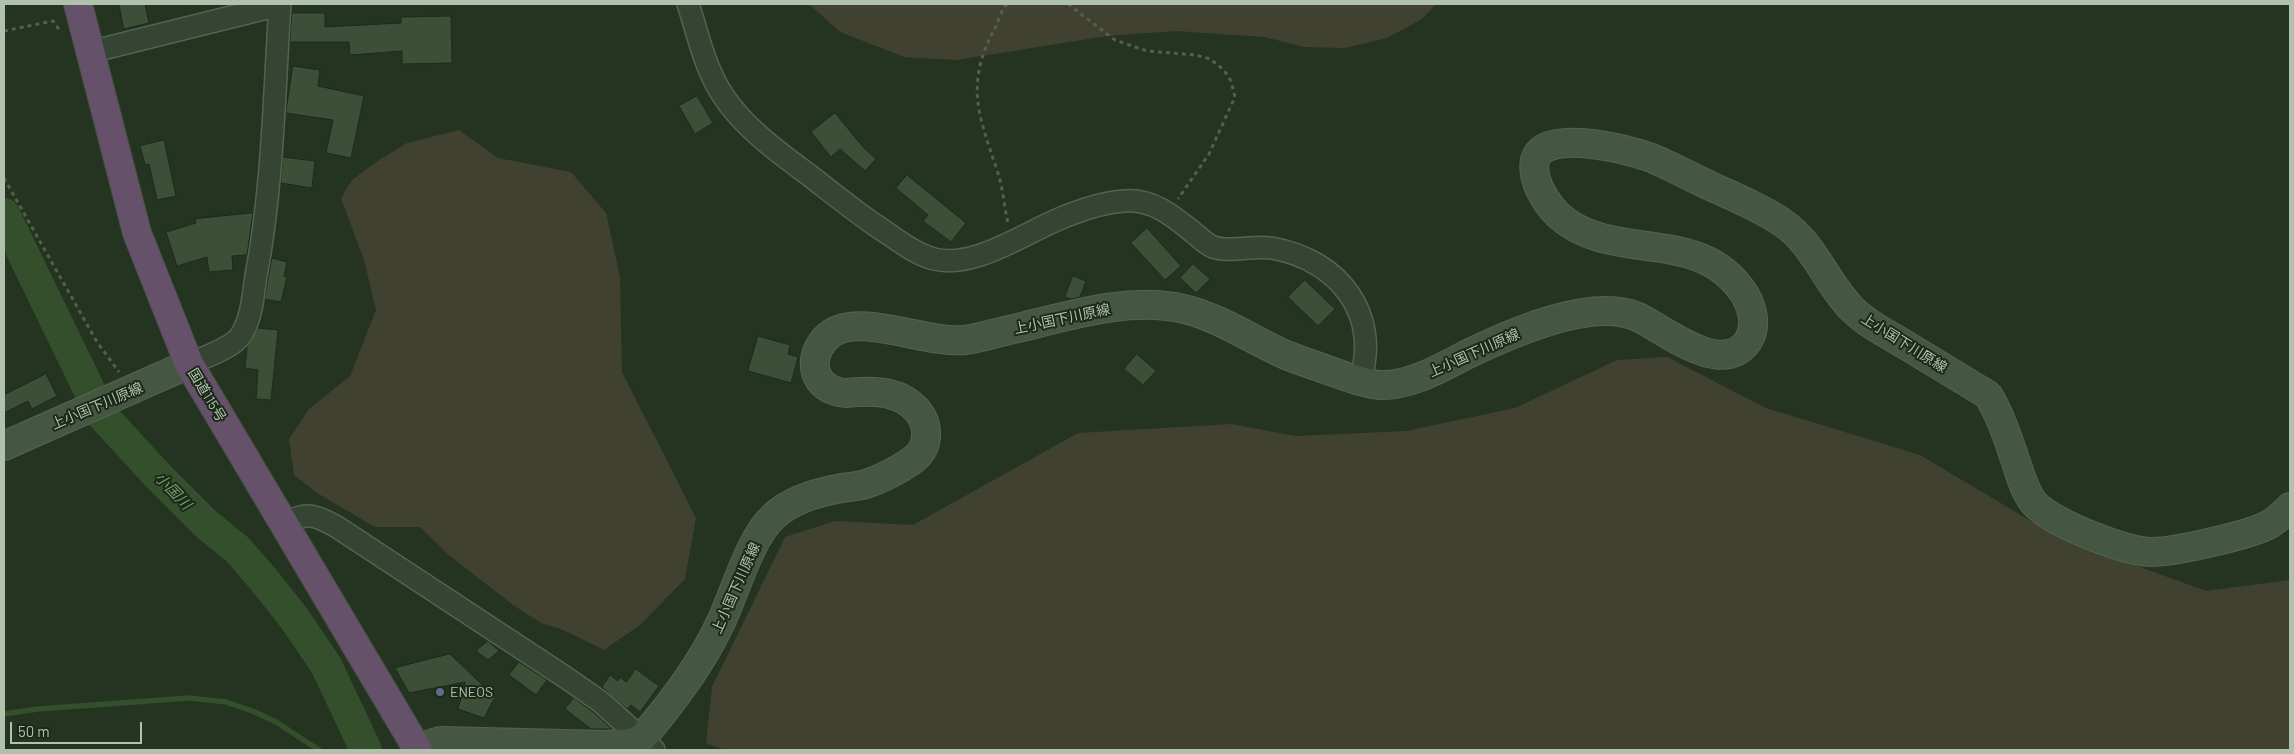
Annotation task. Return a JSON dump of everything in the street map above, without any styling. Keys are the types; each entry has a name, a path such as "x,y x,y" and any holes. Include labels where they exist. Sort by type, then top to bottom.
{"highway":[{"name":"国道115号","path":"78,4 137,232 189,364 418,749"}],"main road":[{"name":"上小国下川原線","path":"648,744 715,634 735,592 753,546 770,518 791,504 820,493 864,486 907,464 920,454 927,436 923,418 912,403 893,394 841,394 828,388 818,380 813,367 817,350 834,332 848,326 871,326 933,340 966,340 1093,311 1161,305 1189,310 1219,321 1287,355 1374,385 1403,384 1495,341 1568,316 1610,310 1633,314 1697,350 1718,355 1734,354 1742,348 1752,336 1752,310 1744,294 1724,270 1698,256 1645,244 1604,240 1576,230 1551,208 1537,183 1534,164 1541,149 1553,144 1593,144 1645,155 1784,223 1806,243 1848,306 1868,322 1988,395 1999,414 2023,482 2033,502 2048,516 2094,536 2151,552 2176,549 2251,532 2269,524 2290,507"},
{"name":"上小国下川原線","path":"4,446 131,392 189,364"},
{"path":"418,749 441,741 606,745 631,742 648,744"}],"street":[{"path":"688,4 704,58 721,94 751,128 772,147 843,202 913,251 936,259 955,261 974,258 1061,218 1127,201 1152,204 1167,212 1209,246 1219,248 1270,248 1300,254 1333,275 1357,308 1364,329 1367,356 1360,381"},
{"path":"90,52 279,5 270,180 262,244 248,319 241,336 234,342 189,364"},
{"path":"284,524 294,518 314,515 337,527 601,702 648,744"}],"path":[{"path":"1007,4 983,54 977,82 977,107 983,132 997,172 1012,240"},
{"path":"1068,4 1115,40 1147,51 1196,55 1210,59 1224,70 1231,81 1235,97 1209,154 1184,192 1167,212"},
{"path":"4,31 53,21 64,36"},
{"path":"4,178 97,342 131,392"}],"green space":[{"path":"809,4 1436,4 1422,19 1387,38 1345,48 1305,47 1264,37 1176,31 1107,36 957,60 904,57 840,32"},
{"path":"459,130 498,158 571,172 606,213 620,277 622,372 696,518 685,579 640,625 604,650 561,629 541,623 513,605 450,556 420,527 375,527 317,493 294,475 289,439 309,409 350,376 376,310 364,260 341,198 352,180 376,162 407,143"},
{"path":"1667,357 1766,408 1920,455 2056,536 2206,591 2290,580 2290,750 725,750 706,743 712,687 785,537 835,521 913,525 1078,433 1231,424 1296,436 1406,431 1515,408 1617,360"}],"building":[{"path":"119,4 145,4 149,23 124,29"},
{"path":"292,13 325,13 325,27 401,23 401,17 451,16 452,63 402,64 402,51 350,55 349,42 290,42"},
{"path":"293,66 320,70 318,86 364,96 351,158 326,153 333,120 286,113"},
{"path":"697,96 713,123 695,134 679,106"},
{"path":"835,113 864,148 876,159 865,171 840,149 831,157 811,132"},
{"path":"164,140 176,196 157,200 149,164 145,165 140,146"},
{"path":"283,157 315,161 312,188 281,183"},
{"path":"907,175 966,223 951,242 923,221 928,215 896,188"},
{"path":"253,213 247,255 232,256 233,270 209,272 207,257 177,266 166,232 196,223 195,219"},
{"path":"1147,228 1181,266 1165,280 1131,243"},
{"path":"272,258 287,262 284,276 287,277 281,302 265,299"},
{"path":"1193,264 1210,279 1196,293 1180,278"},
{"path":"1073,276 1086,281 1080,297 1071,299 1065,297"},
{"path":"1305,280 1335,309 1318,326 1288,297"},
{"path":"258,328 278,330 271,400 256,399 258,370 245,368 247,348"},
{"path":"758,336 790,345 788,354 798,357 791,383 748,371"},
{"path":"1137,354 1156,371 1143,385 1124,369"},
{"path":"46,374 57,396 32,409 28,401 4,413 4,395"},
{"path":"488,641 499,651 488,660 476,651"},
{"path":"450,654 495,697 484,718 458,709 465,682 409,693 395,668"},
{"path":"519,662 547,680 536,695 509,675"},
{"path":"636,669 659,686 640,712 631,705 627,709 602,687 610,675 618,681 620,677 626,682"},
{"path":"574,698 612,729 591,729 565,709"}],"waterway":[{"name":"小国川","path":"4,214 101,414 159,477 206,524 237,549 294,618 326,665 366,750"},
{"path":"4,714 38,709 189,698 226,702 276,722 319,750"}],"place":[{"name":"ENEOS","path":"440,692"}]}
